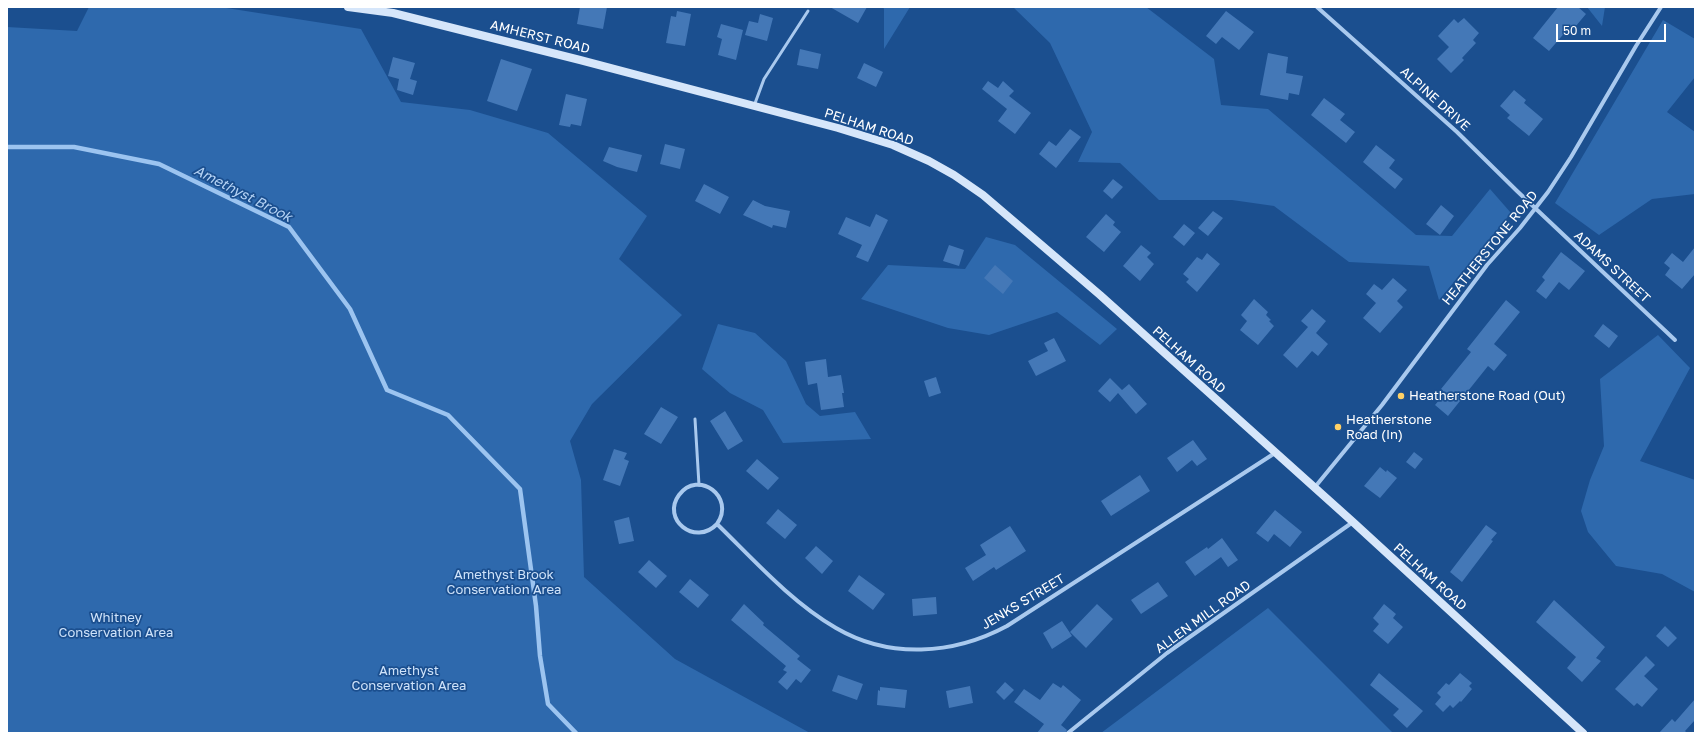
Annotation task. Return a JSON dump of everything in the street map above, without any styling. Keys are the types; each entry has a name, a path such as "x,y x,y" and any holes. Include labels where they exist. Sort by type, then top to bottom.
{"main road":[{"name":"AMHERST ROAD","path":"348,7 393,13 724,98"},
{"name":"PELHAM ROAD","path":"724,98 838,128 893,145 929,161 966,183 1077,275 1353,522 1583,733"}],"street":[{"name":"ALPINE DRIVE","path":"1317,7 1452,127 1536,208"},
{"name":"HEATHERSTONE ROAD","path":"1314,488 1382,405 1486,265 1536,208 1571,157 1636,46 1661,7"},
{"name":"ADAMS STREET","path":"1536,208 1675,340"},
{"name":"JENKS STREET","path":"717,524 793,597 836,628 863,640 889,648 914,650 936,649 980,639 1007,626 1275,453"},
{"path":"699,485 713,490 721,502 721,516 717,524 706,532 693,532 685,529 677,520 674,507 678,495 686,488 699,485"},
{"name":"ALLEN MILL ROAD","path":"1068,733 1167,653 1353,522"}],"lane":[{"path":"754,106 764,79 808,11"},
{"path":"695,419 699,485"}],"green space":[{"path":"89,7 220,7 361,29 401,102 470,110 548,133 647,216 619,259 682,315 592,404 570,441 581,480 584,577 675,659 810,733 7,733 7,27 77,31"},
{"path":"883,7 910,7 884,49 884,9"},
{"path":"1013,7 1146,7 1214,59 1221,105 1268,109 1416,235 1452,236 1490,189 1511,213 1439,300 1429,266 1349,262 1274,206 1232,200 1159,200 1120,163 1078,162 1092,132 1050,43"},
{"path":"1587,7 1605,7 1602,26"},
{"path":"1663,20 1695,39 1695,77 1667,112 1695,132 1695,194 1652,199 1599,235 1555,203"},
{"path":"986,237 1015,245 1117,329 1100,345 1057,312 989,335 948,328 861,299 888,265 965,269"},
{"path":"718,324 755,333 786,361 806,404 820,416 855,412 871,439 783,443 763,410 730,393 702,369"},
{"path":"1658,335 1690,368 1640,461 1695,480 1695,592 1662,574 1616,566 1588,532 1581,511 1590,480 1604,446 1600,379"},
{"path":"1268,608 1393,733 1101,733"}],"building":[{"path":"580,7 607,7 603,29 577,24"},
{"path":"830,7 867,7 858,23"},
{"path":"1558,7 1578,7 1586,14 1570,33 1567,30 1549,51 1533,38"},
{"path":"677,11 691,14 685,46 666,43 671,16 676,17"},
{"path":"1226,11 1254,32 1239,50 1222,37 1216,44 1206,36"},
{"path":"760,14 773,18 767,41 745,35 749,21 758,23"},
{"path":"1464,18 1479,33 1473,40 1476,43 1462,58 1464,60 1451,73 1437,59 1449,47 1438,36 1454,19 1458,23"},
{"path":"721,24 743,30 736,60 718,55 722,39 717,37"},
{"path":"800,49 821,54 818,69 797,65"},
{"path":"1268,53 1288,57 1286,73 1303,76 1299,95 1289,93 1288,100 1260,95"},
{"path":"393,57 415,63 410,79 417,81 413,95 397,90 399,79 388,76"},
{"path":"501,59 532,69 517,111 487,101"},
{"path":"864,63 883,72 876,87 857,78"},
{"path":"988,81 998,88 1003,81 1014,91 1009,96 1031,113 1015,134 998,121 1007,109 982,89"},
{"path":"1514,90 1526,100 1524,103 1543,119 1529,136 1507,118 1510,115 1500,106"},
{"path":"566,94 587,99 581,126 571,124 570,127 559,125"},
{"path":"1324,98 1345,114 1340,120 1355,132 1346,143 1311,115"},
{"path":"1070,129 1081,137 1056,168 1039,154 1049,141 1056,146"},
{"path":"665,144 685,149 680,169 660,164"},
{"path":"1376,145 1395,160 1389,168 1403,179 1395,189 1363,162"},
{"path":"609,147 642,155 637,172 617,167 603,161"},
{"path":"1113,179 1123,187 1112,199 1103,191"},
{"path":"704,184 729,197 720,214 695,201"},
{"path":"753,200 765,206 790,211 786,228 773,225 772,228 743,215"},
{"path":"1441,205 1454,216 1440,235 1426,224"},
{"path":"1213,211 1223,218 1208,236 1198,228"},
{"path":"876,214 888,220 868,262 856,257 862,245 838,234 846,217 870,227"},
{"path":"1106,214 1115,222 1113,225 1121,232 1104,252 1086,237"},
{"path":"1184,224 1195,233 1184,246 1173,237"},
{"path":"949,245 964,250 959,266 943,261"},
{"path":"1141,245 1151,253 1147,257 1154,264 1140,281 1123,266"},
{"path":"1695,247 1695,274 1682,289 1665,275 1670,268 1664,263 1672,253 1683,262"},
{"path":"1561,252 1585,271 1569,290 1559,282 1546,299 1536,291 1545,280 1542,277"},
{"path":"1207,253 1220,264 1197,292 1186,282 1189,279 1183,274 1197,257 1202,260"},
{"path":"995,265 1013,281 1003,294 984,278"},
{"path":"1393,278 1407,290 1397,301 1403,307 1380,333 1363,318 1376,303 1366,294 1374,284 1382,290"},
{"path":"1254,299 1268,312 1266,315 1274,326 1258,345 1240,330 1247,321 1241,315"},
{"path":"1506,300 1520,312 1494,344 1507,355 1494,371 1488,366 1448,416 1435,405 1445,393 1441,389 1471,352 1467,349"},
{"path":"1312,309 1326,321 1316,333 1328,344 1318,356 1312,351 1297,368 1283,355 1308,327 1301,321"},
{"path":"1603,324 1618,336 1609,348 1594,336"},
{"path":"1054,338 1066,361 1036,376 1028,361 1048,351 1044,343"},
{"path":"826,359 828,377 841,375 844,393 842,393 844,407 821,410 817,383 808,385 805,362"},
{"path":"936,377 941,393 929,397 924,381"},
{"path":"1110,378 1122,390 1129,384 1147,404 1136,414 1118,393 1110,402 1098,391"},
{"path":"661,407 678,417 661,444 644,434"},
{"path":"725,411 743,441 728,450 710,421"},
{"path":"1193,440 1207,459 1197,466 1192,460 1177,472 1167,458"},
{"path":"614,449 627,453 624,459 629,461 620,486 603,480"},
{"path":"1414,452 1423,459 1415,469 1406,462"},
{"path":"757,459 779,478 768,490 746,471"},
{"path":"1380,467 1386,472 1387,470 1397,478 1380,498 1364,486"},
{"path":"1140,475 1150,491 1111,516 1101,501"},
{"path":"778,509 797,525 785,539 766,523"},
{"path":"1275,510 1302,532 1290,547 1274,534 1268,542 1256,533"},
{"path":"629,517 634,541 619,544 614,521"},
{"path":"1486,525 1497,533 1491,540 1493,541 1462,582 1450,572"},
{"path":"1010,526 1026,551 996,570 994,567 973,581 965,568 986,555 980,545"},
{"path":"1222,538 1238,560 1228,567 1221,557 1195,576 1185,562 1207,547 1208,549"},
{"path":"816,546 833,561 822,574 805,558"},
{"path":"649,560 667,576 656,588 638,572"},
{"path":"859,575 885,594 873,610 848,591"},
{"path":"690,579 709,595 698,608 679,592"},
{"path":"1158,582 1168,596 1141,614 1131,600"},
{"path":"936,597 937,614 913,616 912,599"},
{"path":"1554,600 1605,647 1596,658 1601,661 1582,682 1567,668 1576,657 1536,622"},
{"path":"744,604 764,623 763,625 800,656 797,659 811,670 801,683 796,679 787,690 778,682 787,672 783,670 786,666 731,620"},
{"path":"1097,604 1113,619 1086,648 1070,632"},
{"path":"1384,604 1396,614 1393,618 1403,627 1388,644 1373,631 1379,624 1373,618"},
{"path":"1062,621 1072,636 1052,649 1043,633"},
{"path":"1665,626 1677,638 1668,647 1656,636"},
{"path":"1646,656 1655,665 1644,676 1658,689 1642,707 1637,703 1634,706 1615,689"},
{"path":"1379,673 1423,711 1407,728 1393,715 1399,709 1370,685"},
{"path":"1460,673 1472,683 1469,686 1472,689 1461,702 1460,701 1453,708 1450,705 1443,712 1435,704 1441,697 1437,693 1446,683 1449,685"},
{"path":"838,675 863,684 857,700 832,691"},
{"path":"1005,682 1014,690 1004,700 996,692"},
{"path":"1053,683 1061,688 1063,685 1081,700 1061,725 1067,730 1065,733 1037,733 1044,724 1014,702 1024,689 1040,700"},
{"path":"970,686 973,703 949,708 946,691"},
{"path":"880,687 907,690 905,708 877,705 878,690 880,691"},
{"path":"1695,699 1695,720 1685,731 1687,733 1659,733 1672,719 1675,722"}],"waterway":[{"name":"Amethyst Brook","path":"7,147 74,147 159,164 289,227 350,309 387,390 448,415 520,489 536,606 540,656 548,704 576,733"}],"place":[{"name":"Heatherstone Road (Out)","path":"1401,396"},
{"name":"Heatherstone Road (In)","path":"1338,427"}],"park label":[{"name":"Amethyst Brook Conservation Area","path":"504,582"},
{"name":"Whitney Conservation Area","path":"116,626"},
{"name":"Amethyst Conservation Area","path":"409,678"}]}
